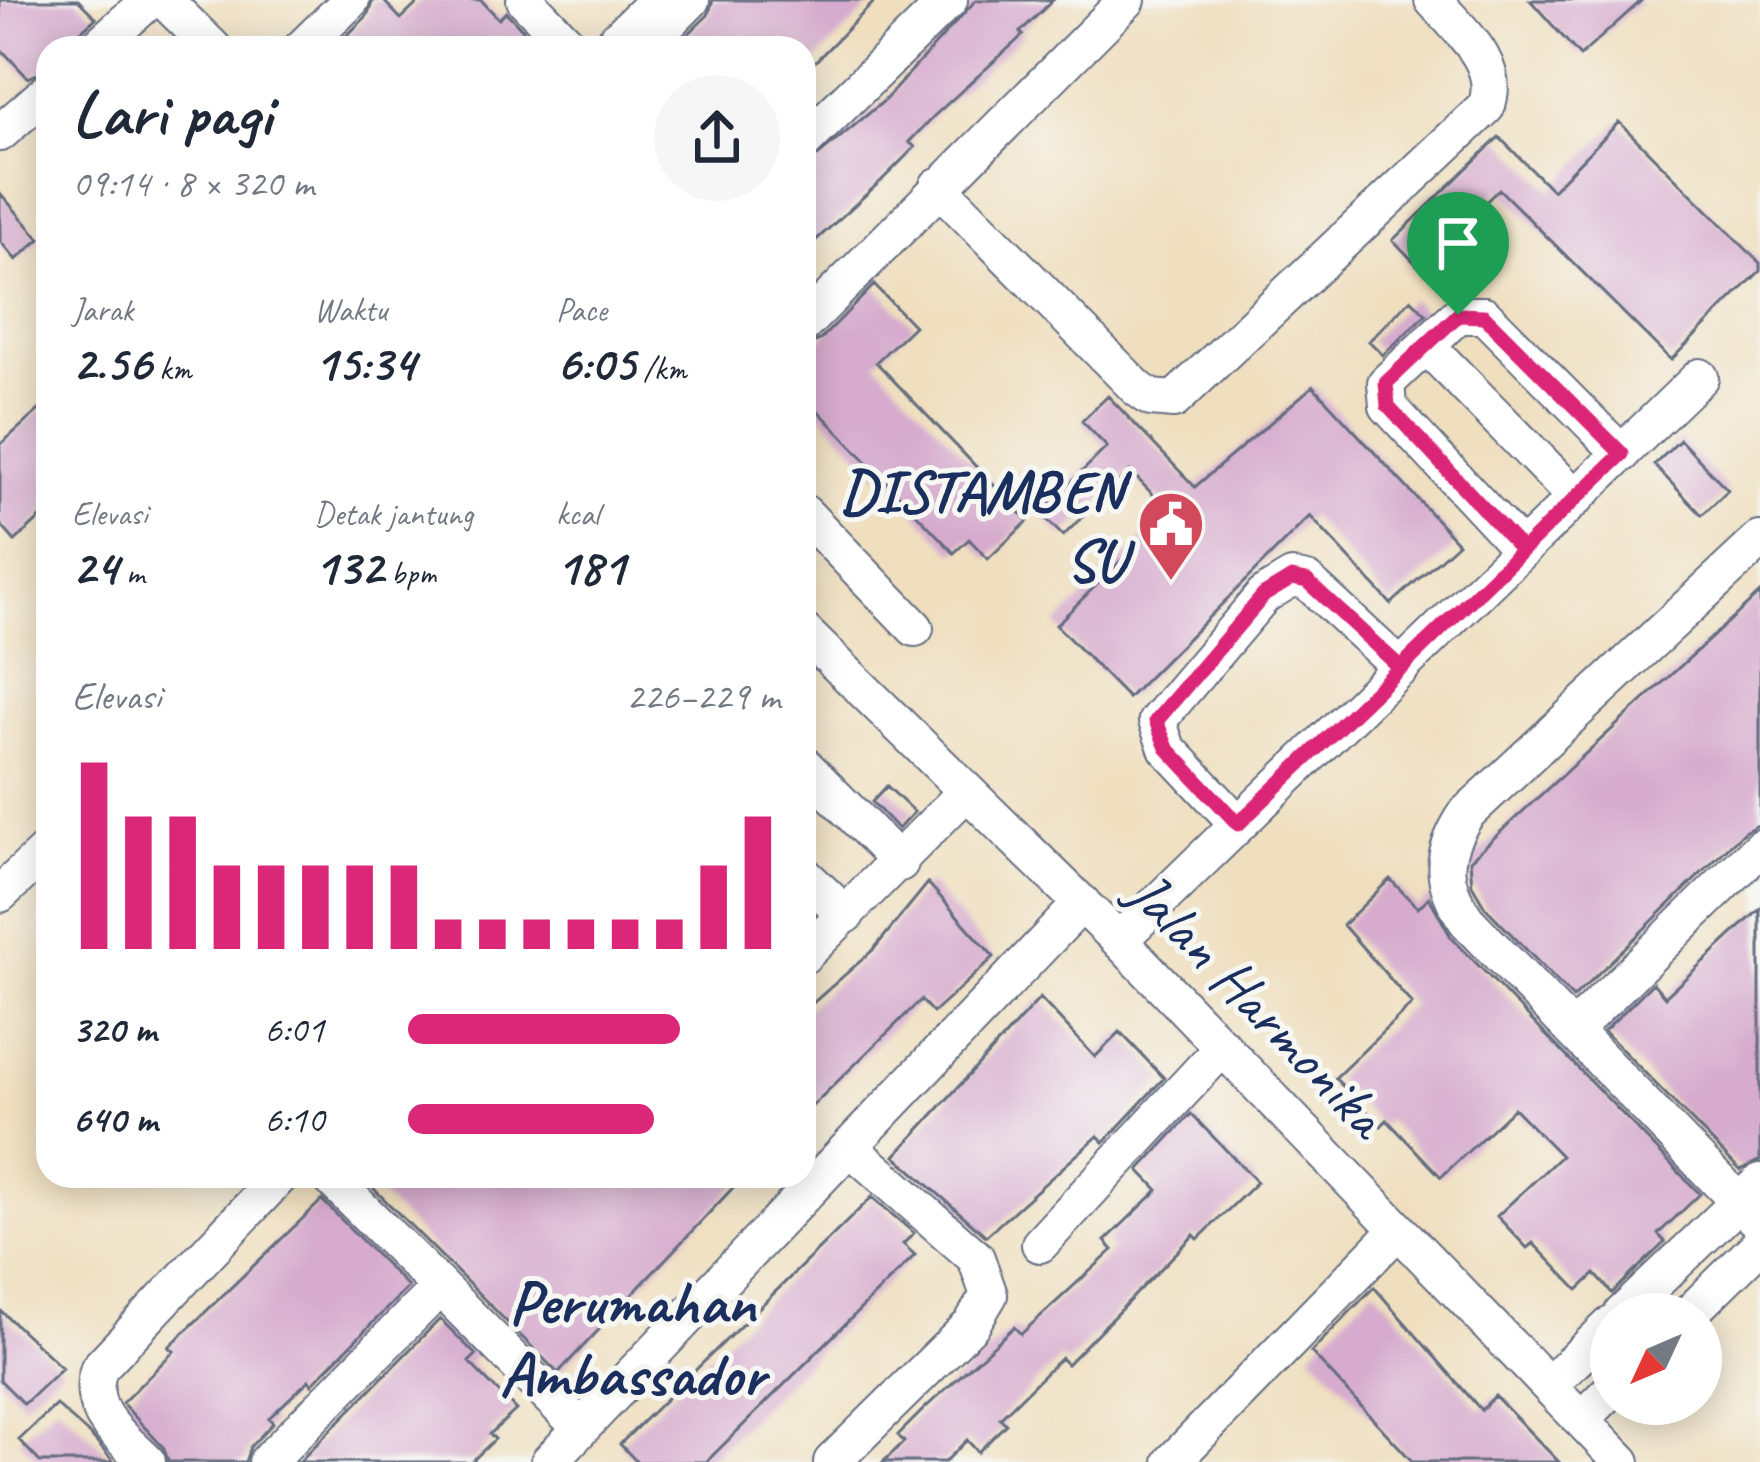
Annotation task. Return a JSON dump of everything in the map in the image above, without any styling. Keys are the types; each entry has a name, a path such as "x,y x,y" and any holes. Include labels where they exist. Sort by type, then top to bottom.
{"street":[{"path":"110,36 151,0"},
{"path":"164,0 201,36"},
{"path":"314,36 351,0"},
{"path":"525,0 560,36"},
{"path":"620,36 657,0"},
{"path":"655,36 691,0"},
{"path":"816,130 949,0"},
{"path":"816,312 1127,0"},
{"path":"938,187 1137,388 1151,398 1174,400 1486,107 1492,93 1485,61 1433,0"},
{"path":"0,133 36,102"},
{"path":"1522,550 1388,406 1386,383 1458,315 1484,316 1622,454"},
{"path":"1426,346 1576,498"},
{"path":"1119,940 1700,377"},
{"path":"816,525 915,628"},
{"path":"1647,1293 1753,1202 1467,921 1444,878 1445,855 1467,813 1760,540"},
{"path":"1238,824 1167,748 1156,721 1264,595 1292,578 1307,581 1401,668"},
{"name":"Jalan Harmonika","path":"816,644 1119,940 1550,1384 1615,1459"},
{"path":"816,777 900,863"},
{"path":"816,944 965,793"},
{"path":"1575,1028 1760,848"},
{"path":"0,894 36,860"},
{"path":"816,886 846,915"},
{"path":"816,1186 1082,903"},
{"path":"1040,1244 1223,1047"},
{"path":"832,1462 971,1325 989,1294 976,1258 852,1149"},
{"path":"147,1462 98,1410 93,1396 99,1367 269,1188"},
{"path":"340,1188 581,1428"},
{"path":"549,1462 814,1188"},
{"path":"1172,1462 1398,1230"},
{"path":"1710,1293 1760,1244"},
{"path":"267,1462 438,1289"},
{"path":"1550,1384 1590,1345"},
{"path":"1582,1419 1590,1411"}],"building":[{"path":"0,0 78,0 96,18 78,36 36,36 36,74 28,78 0,48"},
{"path":"373,0 383,0 401,19 421,0 481,0 499,19 506,12 529,36 346,36 367,16"},
{"path":"713,0 876,0 816,61 816,36 686,36 708,15"},
{"path":"976,0 1053,0 1020,32 1023,35 909,142 915,147 816,240 816,157 884,101"},
{"path":"1530,0 1642,0 1580,56"},
{"path":"1619,122 1760,263 1760,271 1671,360 1499,189 1419,267 1393,240 1499,137 1552,190"},
{"path":"0,193 36,234 36,242 16,260 0,241"},
{"path":"874,285 914,326 876,362 1028,521 988,559 969,539 954,553 816,409 816,342"},
{"path":"1411,299 1426,314 1383,355 1369,341"},
{"path":"1313,386 1458,543 1391,604 1310,516 1128,698 1056,625 1170,512 1130,471 1063,536 1040,513 1107,447 1082,421 1108,396 1195,487"},
{"path":"36,413 36,522 15,541 0,524 0,445"},
{"path":"1680,440 1728,490 1702,515 1654,465"},
{"path":"1760,593 1760,824 1744,832 1573,998 1485,907 1472,885 1470,860"},
{"path":"887,786 914,812 898,829 872,802"},
{"path":"1390,879 1418,908 1429,897 1451,937 1700,1194 1658,1234 1665,1242 1612,1293 1595,1274 1578,1290 1533,1243 1527,1248 1497,1216 1561,1156 1514,1108 1441,1177 1387,1120 1381,1126 1335,1078 1412,1004 1343,925"},
{"path":"928,883 994,957 933,1013 921,1000 816,1102 816,1000 874,949"},
{"path":"1760,909 1760,1160 1740,1170 1604,1031 1653,983 1665,997"},
{"path":"1040,998 1095,1057 1120,1032 1164,1078 1104,1142 1098,1136 986,1236 895,1156"},
{"path":"1191,1114 1257,1182 1198,1239 1194,1235 1067,1364 1061,1358 1000,1418 1006,1424 978,1452 967,1440 945,1462 883,1462 904,1442 898,1435 925,1408 1014,1327 1021,1334 1113,1250 1105,1241 1158,1190 1139,1170"},
{"path":"373,1188 733,1188 558,1373"},
{"path":"872,1197 914,1233 903,1244 915,1255 706,1462 637,1462 620,1444"},
{"path":"322,1200 408,1287 312,1384 309,1380 269,1418 273,1423 250,1447 245,1462 169,1462 163,1447 122,1403 174,1351 169,1347"},
{"path":"1374,1287 1481,1410 1495,1396 1559,1462 1413,1462 1311,1352"},
{"path":"0,1310 62,1368 24,1404 0,1380"},
{"path":"440,1319 476,1355 469,1362 516,1410 490,1434 495,1439 471,1462 299,1462"},
{"path":"56,1405 114,1462 40,1462 19,1440"}],"place":[{"name":"DISTAMBEN SU","path":"1171,583"}],"district":[{"name":"Perumahan Ambassador","path":"632,1337"}],"route":[{"path":"1458,315 1386,383 1383,395 1388,406 1522,550 1401,668 1307,581 1292,578 1264,595 1156,721 1167,748 1238,824 1401,668 1622,454 1484,316 1458,315"}]}
